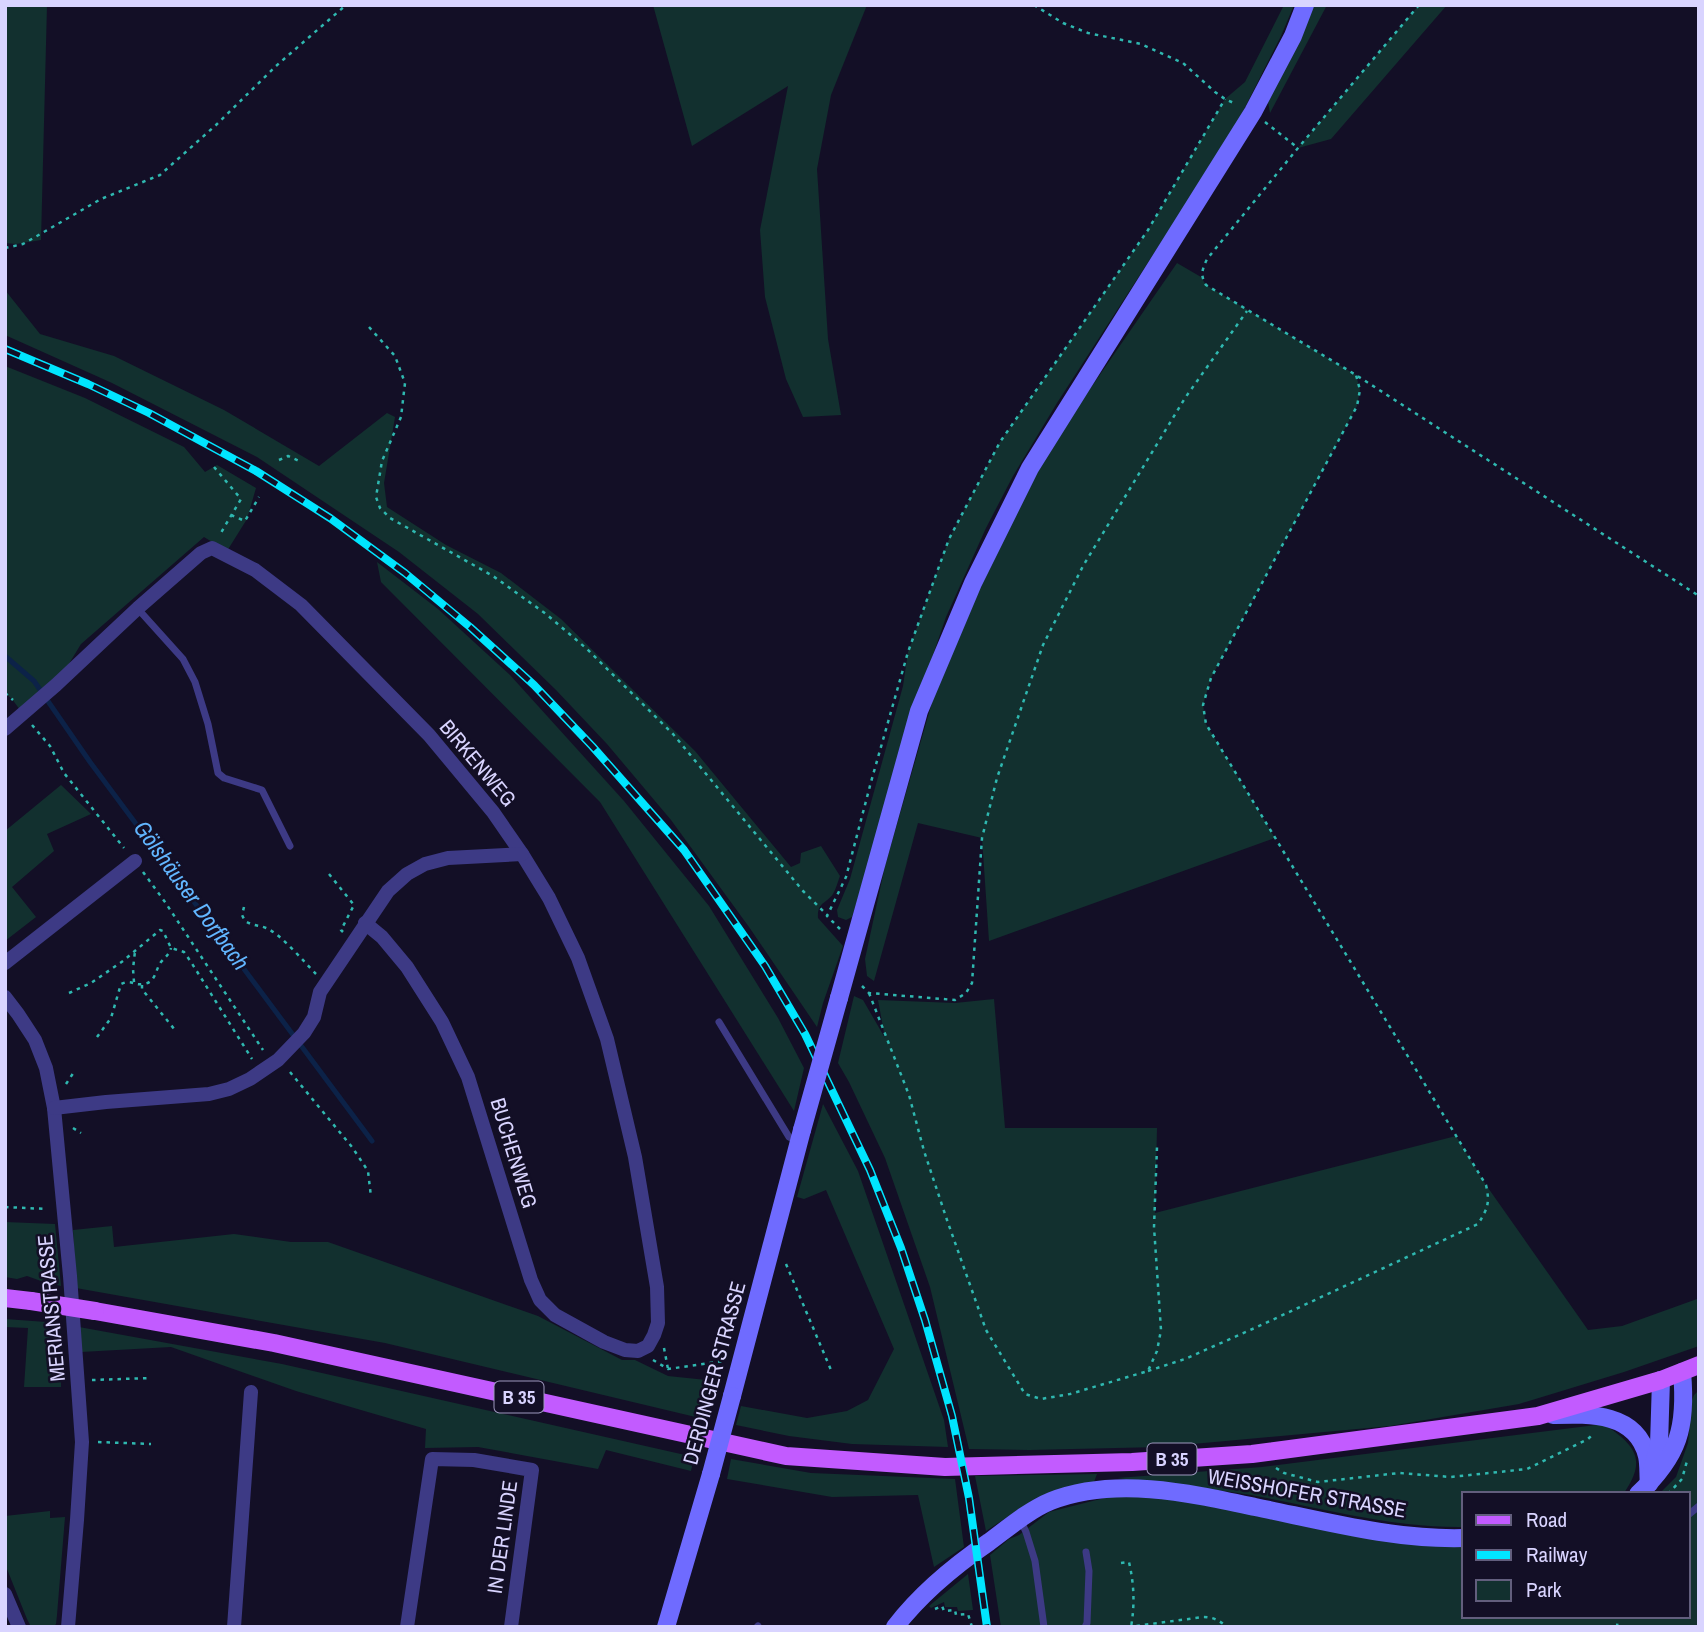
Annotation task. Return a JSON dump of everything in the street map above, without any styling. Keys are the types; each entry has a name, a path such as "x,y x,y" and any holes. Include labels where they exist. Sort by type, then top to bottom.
{"main road":[{"name":"DERDINGER STRASSE","path":"666,1627 711,1474 800,1136 919,711 973,583 1030,468 1253,112 1293,36 1305,5"},
{"name":"B 35","path":"5,1298 274,1343 786,1456 945,1467 1132,1462 1252,1454 1538,1416 1661,1380 1690,1368"},
{"path":"1643,1489 1670,1459 1679,1439 1683,1389 1690,1368"},
{"path":"1643,1489 1659,1445 1661,1380"},
{"path":"1538,1416 1588,1414 1605,1416 1622,1423 1636,1435 1647,1457 1643,1489"},
{"name":"WEISSHOFER STRASSE","path":"895,1627 936,1583 959,1563 1039,1507 1059,1499 1103,1489 1130,1487 1211,1497 1361,1529 1438,1538 1462,1538"}],"street":[{"path":"5,729 138,608 201,553 212,548"},
{"name":"BIRKENWEG","path":"212,548 255,570 301,605 429,735 494,811 550,898 578,958 607,1039 635,1157 657,1287 658,1323 649,1346"},
{"path":"54,1108 209,1094 229,1089 250,1079 304,1033 314,1017 320,992 325,984 388,891 407,874 425,864 448,858 522,853"},
{"path":"5,963 135,861"},
{"name":"BUCHENWEG","path":"365,923 382,937 407,967 442,1021 458,1055 468,1077 531,1280 540,1300 555,1315 604,1342 625,1350 638,1351 649,1346"},
{"name":"MERIANSTRASSE","path":"5,997 35,1040 46,1068 54,1108 82,1442 68,1627"},
{"path":"234,1627 251,1392"},
{"name":"IN DER LINDE","path":"407,1627 432,1459 474,1460 532,1470 511,1627"},
{"path":"5,1594 19,1627"}],"lane":[{"path":"138,608 183,659 195,682 208,724 218,773 224,778 262,790 290,846"},
{"path":"719,1022 789,1137 800,1136"},
{"path":"1020,1520 1027,1532 1035,1561 1044,1627"},
{"path":"1085,1627 1089,1571 1086,1552"}],"path":[{"path":"5,248 23,244 100,199 160,175 276,66 346,5"},
{"path":"1034,5 1063,23 1088,33 1141,44 1183,63 1225,99 1253,112 1298,148"},
{"path":"1419,5 1207,259 1201,270 1201,277 1206,285 1356,375 1699,596"},
{"path":"827,916 846,877 908,652 949,539 1000,442 1149,230 1225,99"},
{"path":"869,992 956,1000 966,993 972,983 982,838 997,778 1043,645 1083,566 1185,398 1247,311"},
{"path":"369,327 395,356 405,383 401,417 382,461 376,497 380,508 390,518 493,576 546,614 587,649 673,734 803,891 855,944"},
{"path":"845,978 862,985 869,992 909,1096 939,1197 986,1330 1026,1394 1041,1399 1070,1394 1185,1359 1478,1224 1489,1199 1486,1185 1206,724 1203,705 1212,678 1357,406 1360,390 1356,375"},
{"path":"279,460 288,456 299,461"},
{"path":"212,548 241,499 214,467"},
{"path":"231,515 245,521 258,496"},
{"path":"28,710 64,773 165,902 274,1061"},
{"path":"329,874 354,905 341,930 353,941"},
{"path":"244,907 242,915 245,922 265,927 276,934 325,984"},
{"path":"69,993 91,983 160,930 163,931 172,948 184,953 274,1061 352,1147 368,1171 370,1197"},
{"path":"97,1037 111,1017 121,984 129,981 142,985 152,980 172,948"},
{"path":"134,982 135,951"},
{"path":"142,985 142,989 175,1030"},
{"path":"66,1084 74,1072"},
{"path":"73,1128 81,1133"},
{"path":"1148,1371 1157,1351 1161,1330 1154,1227 1157,1147"},
{"path":"5,1207 49,1209"},
{"path":"769,1252 783,1256 831,1370"},
{"path":"664,1348 668,1369 730,1360 740,1362"},
{"path":"101,1380 151,1378"},
{"path":"1252,1454 1284,1472 1318,1482 1399,1473 1451,1477 1527,1469 1588,1439 1605,1416"},
{"path":"101,1442 151,1444"},
{"path":"1121,1563 1129,1562 1134,1591 1130,1627 1203,1617 1220,1621 1227,1627"},
{"path":"933,1610 942,1606 944,1611 955,1610 956,1615 968,1614 972,1627"}],"green space":[{"path":"5,5 47,5 41,240 16,244 5,243"},
{"path":"653,5 867,5 831,95 817,169 828,339 841,415 803,417 786,379 765,297 760,230 788,86 692,146"},
{"path":"1284,5 1294,5 1233,131 1057,403 1013,476 986,528 946,617 852,917 846,920 838,917 837,910 850,879 903,686 908,652 949,539 1000,442 1148,230 1225,99 1245,82"},
{"path":"1312,5 1327,5 1270,113 1268,102"},
{"path":"1419,5 1447,5 1331,139 1298,148"},
{"path":"1177,263 1201,277 1206,285 1356,375 1360,390 1357,406 1211,678 1203,705 1206,724 1275,838 989,941 982,838 918,823 874,981 867,976 865,959 885,866 937,685 1003,537 1052,444"},
{"path":"5,290 40,334 114,356 224,410 319,466 387,413 395,417 384,483 387,507 446,545 501,573 561,619 695,751 791,867 800,863 801,853 821,846 840,876 833,894 819,909 818,918 843,946 817,1027 671,820 607,744 478,614 399,552 257,457 112,383 5,335"},
{"path":"5,366 85,398 184,447 205,472 217,465 256,488 247,519 227,551 204,537 81,644 56,685 23,714 5,693"},
{"path":"377,562 438,609 510,675 624,801 709,906 778,1018 804,1068 794,1111 600,802 381,582"},
{"path":"61,785 91,814 47,834 54,851 12,887 36,917 5,941 5,831"},
{"path":"854,996 863,1000 885,1038 878,1000 955,1003 994,999 1005,1128 1157,1128 1155,1213 1456,1136 1486,1185 1588,1330 1622,1326 1699,1296 1699,1346 1519,1404 1390,1426 1160,1447 969,1449 930,1287 885,1158 838,1063"},
{"path":"823,1104 858,1171 944,1420 948,1447 852,1444 789,1436 736,1425 741,1406 807,1418 847,1411 868,1400 894,1349 826,1190 804,1199 797,1197"},
{"path":"5,1222 55,1224 61,1286 27,1276 17,1279 5,1277"},
{"path":"112,1226 114,1247 234,1234 291,1242 328,1242 538,1316 622,1360 635,1360 668,1376 716,1381 704,1419 385,1343 76,1288 73,1230"},
{"path":"5,1319 60,1323 61,1387 24,1387 28,1328 5,1327"},
{"path":"79,1327 282,1364 694,1457 691,1471 606,1450 598,1469 478,1447 425,1448 426,1429 296,1391 171,1347 81,1352"},
{"path":"1699,1390 1699,1627 1001,1627 990,1555 1049,1512 1128,1492 1462,1544 1462,1618 1690,1618 1690,1492 1661,1492 1676,1477 1688,1443 1694,1395"},
{"path":"1604,1424 1630,1446 1636,1461 1631,1481 1625,1492 1462,1492 1462,1527 1384,1521 1251,1495 1117,1478 1262,1467"},
{"path":"731,1459 811,1473 955,1479 964,1547 934,1567 918,1495 832,1497 727,1479"},
{"path":"1097,1474 1094,1482 1064,1488 1036,1498 986,1531 975,1476"},
{"path":"50,1511 50,1518 65,1517 56,1624 53,1627 31,1627 5,1564 5,1516"},
{"path":"968,1574 973,1610 958,1611 957,1607 945,1607 944,1602 931,1608 929,1606"}],"waterway":[{"name":"Gölshäuser Dorfbach","path":"5,656 34,681 90,762 372,1141"}],"railway":[{"path":"5,349 149,413 256,471 330,518 405,573 534,685 684,850 765,966 805,1034 870,1170 901,1248 952,1416 969,1498 987,1627"}]}
